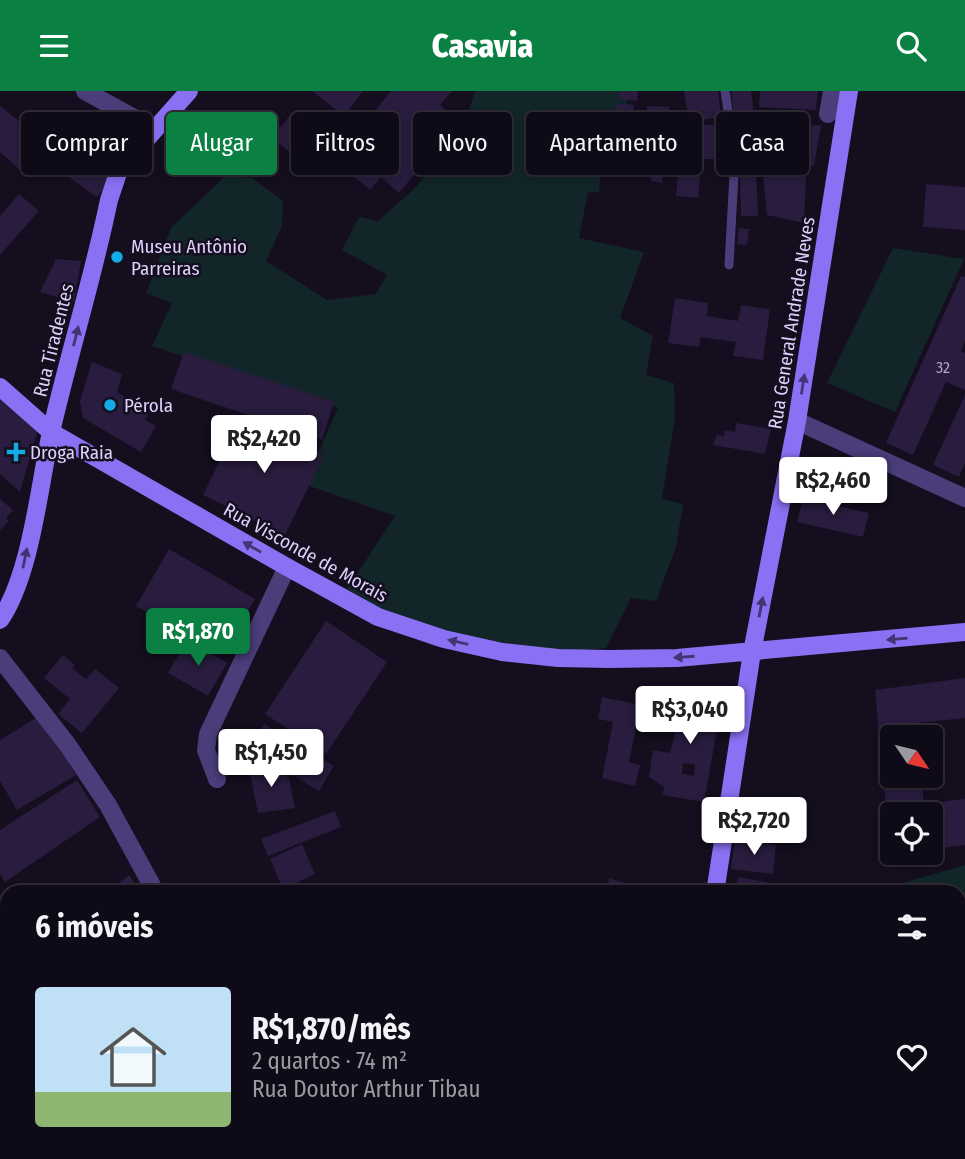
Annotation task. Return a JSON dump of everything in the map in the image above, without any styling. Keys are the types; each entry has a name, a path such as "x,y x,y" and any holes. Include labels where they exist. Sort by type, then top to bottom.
{"street":[{"path":"85,91 154,129"},
{"name":"Rua Tiradentes","path":"0,621 9,608 22,573 51,432 109,200 119,170 190,91"},
{"path":"828,114 832,91"},
{"name":"Rua General Andrade Neves","path":"716,885 752,652 797,421 849,91"},
{"name":"Rua Visconde de Morais","path":"0,387 51,432 287,567 378,617 444,639 502,652 558,658 609,659 677,658 965,632"},
{"path":"797,421 965,498"},
{"path":"217,779 206,750 208,734 287,567"},
{"path":"0,658 67,744 108,805 152,885"}],"lane":[{"path":"725,91 735,157 729,265"}],"green space":[{"path":"475,91 626,91 627,112 526,112 526,175 600,175 599,192 588,192 579,238 644,252 620,318 653,336 646,375 674,383 675,417 662,499 683,504 676,547 656,601 631,598 606,648 511,658 432,646 347,589 395,516 304,484 338,408 152,346 172,303 146,293 171,228 225,176 252,178 283,201 282,226 266,261 327,300 376,294 387,275 342,250 359,217 378,221 425,175 512,175 512,112 468,112"},
{"path":"893,248 964,259 895,412 827,383"},
{"path":"965,865 965,885 895,885"}],"building":[{"path":"312,91 363,91 347,112 339,112"},
{"path":"391,91 452,91 440,105 448,112 413,112 414,175 399,193 381,177 370,190 351,175 399,175 399,112 374,112"},
{"path":"620,91 638,91 637,101 619,99"},
{"path":"684,91 718,91 720,112 716,112 716,118 702,120 702,112 687,112"},
{"path":"731,91 751,91 754,112 733,112"},
{"path":"760,91 818,91 816,110 759,107"},
{"path":"617,103 634,105 633,112 616,112"},
{"path":"0,106 21,122 19,169 0,152"},
{"path":"647,106 669,107 670,112 647,112"},
{"path":"291,116 291,153 277,142 277,124 281,127"},
{"path":"702,125 716,125 716,159 702,159"},
{"path":"821,125 814,166 809,166 809,126"},
{"path":"66,175 115,175 97,197"},
{"path":"651,175 662,175 662,183 651,181"},
{"path":"678,175 700,175 698,198 676,196"},
{"path":"740,175 756,175 758,216 741,216"},
{"path":"763,176 806,176 804,223 767,215"},
{"path":"926,184 965,187 965,230 923,227"},
{"path":"19,194 39,211 0,255 0,216"},
{"path":"739,228 749,229 747,245 737,244"},
{"path":"56,259 81,261 74,302 40,292"},
{"path":"961,276 965,277 965,341 961,351 965,353 965,390 946,382 913,455 886,443"},
{"path":"675,298 708,303 707,316 738,321 741,305 770,309 763,360 733,356 736,342 701,337 699,347 668,343"},
{"path":"184,352 334,402 322,440 171,389"},
{"name":"Pérola","path":"92,362 122,374 117,392 150,410 145,420 156,426 141,452 83,418 80,401"},
{"path":"965,395 965,463 959,477 933,465"},
{"name":"Droga Raia","path":"0,397 38,430 20,492 0,474"},
{"path":"242,415 324,455 285,535 203,495"},
{"path":"736,423 771,429 765,454 713,445 717,435 724,436 725,430 735,432"},
{"path":"803,498 869,513 863,537 797,522"},
{"path":"0,499 13,510 6,518 9,521 0,530"},
{"path":"169,549 255,599 222,655 136,606"},
{"path":"326,621 387,662 326,754 265,714"},
{"path":"187,640 227,663 208,696 168,673"},
{"path":"63,655 75,665 72,668 86,679 95,669 119,688 82,733 58,714 70,699 44,678"},
{"path":"965,678 965,718 916,725 880,725 880,743 875,690"},
{"path":"725,685 704,802 662,795 664,787 649,777 653,750 670,753 686,690","holes":["683,763 695,765 694,776 682,774"]},
{"path":"602,697 641,705 629,762 640,765 635,786 602,778 613,722 598,719"},
{"path":"41,715 76,775 17,810 0,781 0,740"},
{"path":"264,724 334,766 319,791 249,749"},
{"path":"260,762 289,778 295,808 258,813 248,764"},
{"path":"77,780 100,817 5,882 0,874 0,830"},
{"path":"884,788 922,788 924,802 886,802"},
{"path":"965,799 965,845 943,848 943,802 940,802"},
{"path":"335,811 341,827 268,856 261,839"},
{"path":"735,838 776,845 773,874 731,869"},
{"path":"302,844 315,874 292,885 281,885 270,859"},
{"path":"129,875 136,885 116,885"},
{"path":"738,877 781,885 736,885"},
{"path":"609,878 628,884 628,885 608,885"}],"place":[{"name":"Museu Antônio Parreiras","path":"117,257"},
{"name":"Pérola","path":"110,405"},
{"name":"Droga Raia","path":"16,452"}]}
